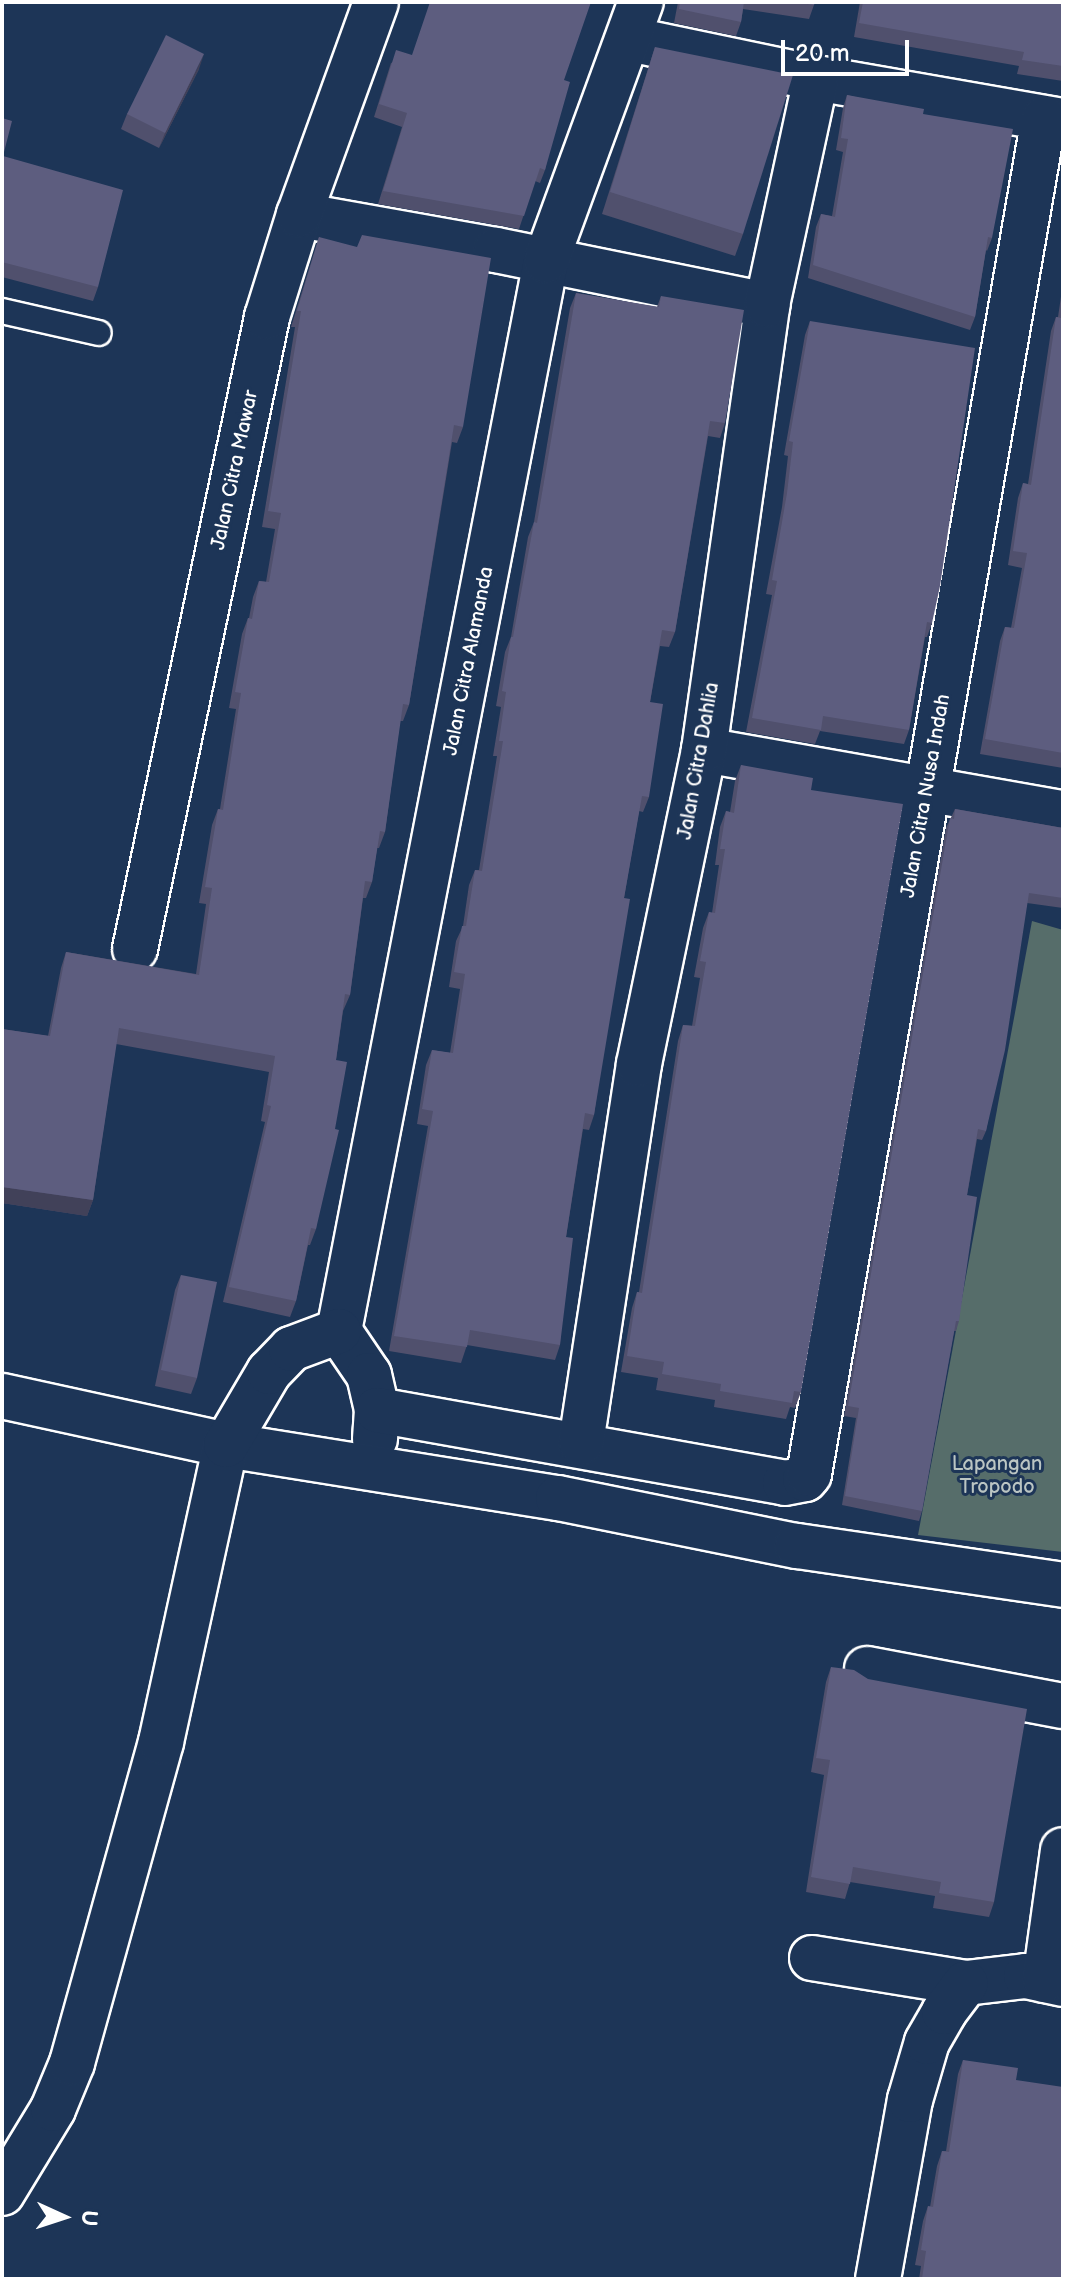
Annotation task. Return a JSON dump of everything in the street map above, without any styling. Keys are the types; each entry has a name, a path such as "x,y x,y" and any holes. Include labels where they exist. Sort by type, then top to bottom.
{"street":[{"name":"Jalan Citra Mawar","path":"135,949 267,317 299,215 376,2"},
{"path":"635,20 816,78 1054,120"},
{"name":"Jalan Citra Alamanda","path":"339,1331 546,261 635,20"},
{"name":"Jalan Citra Dahlia","path":"581,1443 639,1064 704,750 767,305 816,78"},
{"name":"Jalan Citra Nusa Indah","path":"581,1443 785,1483 805,1479 809,1474 926,788 1054,120"},
{"path":"299,215 767,305"},
{"path":"704,750 1063,813"},
{"path":"2,2193 53,2109 72,2063 161,1742 226,1445 269,1372 291,1349 339,1331 369,1375 377,1410 370,1466"},
{"path":"2,1396 226,1445 558,1498 797,1546 1063,1585"},
{"path":"377,1410 581,1443"},
{"path":"867,1669 1063,1706"},
{"path":"812,1958 966,1983 1026,1976 1054,1982 1063,1850"},
{"path":"878,2279 910,2100 927,2042 966,1983"}],"lane":[{"path":"2,311 99,333"}],"green space":[{"name":"Lapangan Tropodo","path":"1032,921 1063,930 1063,1552 918,1535"}],"building":[{"path":"430,2 591,2 564,80 570,82 545,170 540,168 524,216 383,191 407,113 379,104 396,50 412,55"},
{"path":"680,2 744,2 741,22 679,9"},
{"path":"863,2 1063,2 1063,66 1022,60 1024,52 859,23"},
{"path":"166,35 204,54 165,133 127,114"},
{"path":"655,47 793,75 743,234 610,192"},
{"path":"847,95 924,109 923,114 1013,129 992,238 988,237 975,317 813,265 821,214 835,217 848,139 841,138"},
{"path":"2,118 12,121 3,156 123,190 98,287 2,262"},
{"path":"362,235 491,258 463,427 454,425 409,705 403,704 385,832 380,831 372,882 365,881 350,995 345,994 336,1060 347,1062 335,1129 339,1130 316,1229 311,1228 296,1301 229,1287 271,1106 267,1105 275,1056 119,1028 93,1200 2,1187 2,1029 50,1036 66,952 199,975 212,888 205,887 218,809 223,810 241,693 235,692 248,618 252,619 259,581 269,582 281,513 268,511 301,311 297,311 319,237 357,247"},
{"path":"576,293 659,307 661,296 744,310 725,423 710,421 675,632 662,630 650,702 663,704 649,797 642,796 624,898 630,899 594,1115 585,1113 566,1237 573,1238 560,1345 470,1330 467,1347 394,1336 433,1111 422,1109 432,1050 453,1053 465,974 454,972 462,926 466,926 475,870 482,871 503,741 499,741 506,692 502,691 534,522 537,523"},
{"path":"1063,306 1063,753 985,739 1005,627 1014,628 1027,553 1013,551 1023,483 1031,485 1056,317 1061,318"},
{"path":"810,321 975,348 940,586 932,623 927,622 909,730 823,716 821,730 752,718 777,581 772,580 787,493 793,442 789,441"},
{"path":"741,765 813,778 811,790 903,804 801,1392 794,1391 792,1403 720,1391 721,1384 662,1374 664,1362 627,1356 637,1292 642,1293 683,1025 695,1026 706,962 700,961 709,912 715,913 725,849 720,849 726,811 734,813"},
{"path":"955,809 1063,828 1063,898 1029,893 1005,1050 986,1131 978,1129 967,1195 977,1197 959,1321 956,1321 922,1511 845,1496 859,1408 848,1406 950,818 954,819"},
{"path":"181,1275 217,1282 197,1378 161,1370"},
{"path":"831,1667 854,1670 868,1679 1027,1709 994,1902 939,1893 941,1882 853,1867 850,1884 811,1877 830,1760 816,1758"},
{"path":"963,2060 1018,2068 1016,2080 1063,2087 1063,2279 922,2279 926,2251 921,2250 928,2206 933,2207 942,2151 949,2152"}]}
